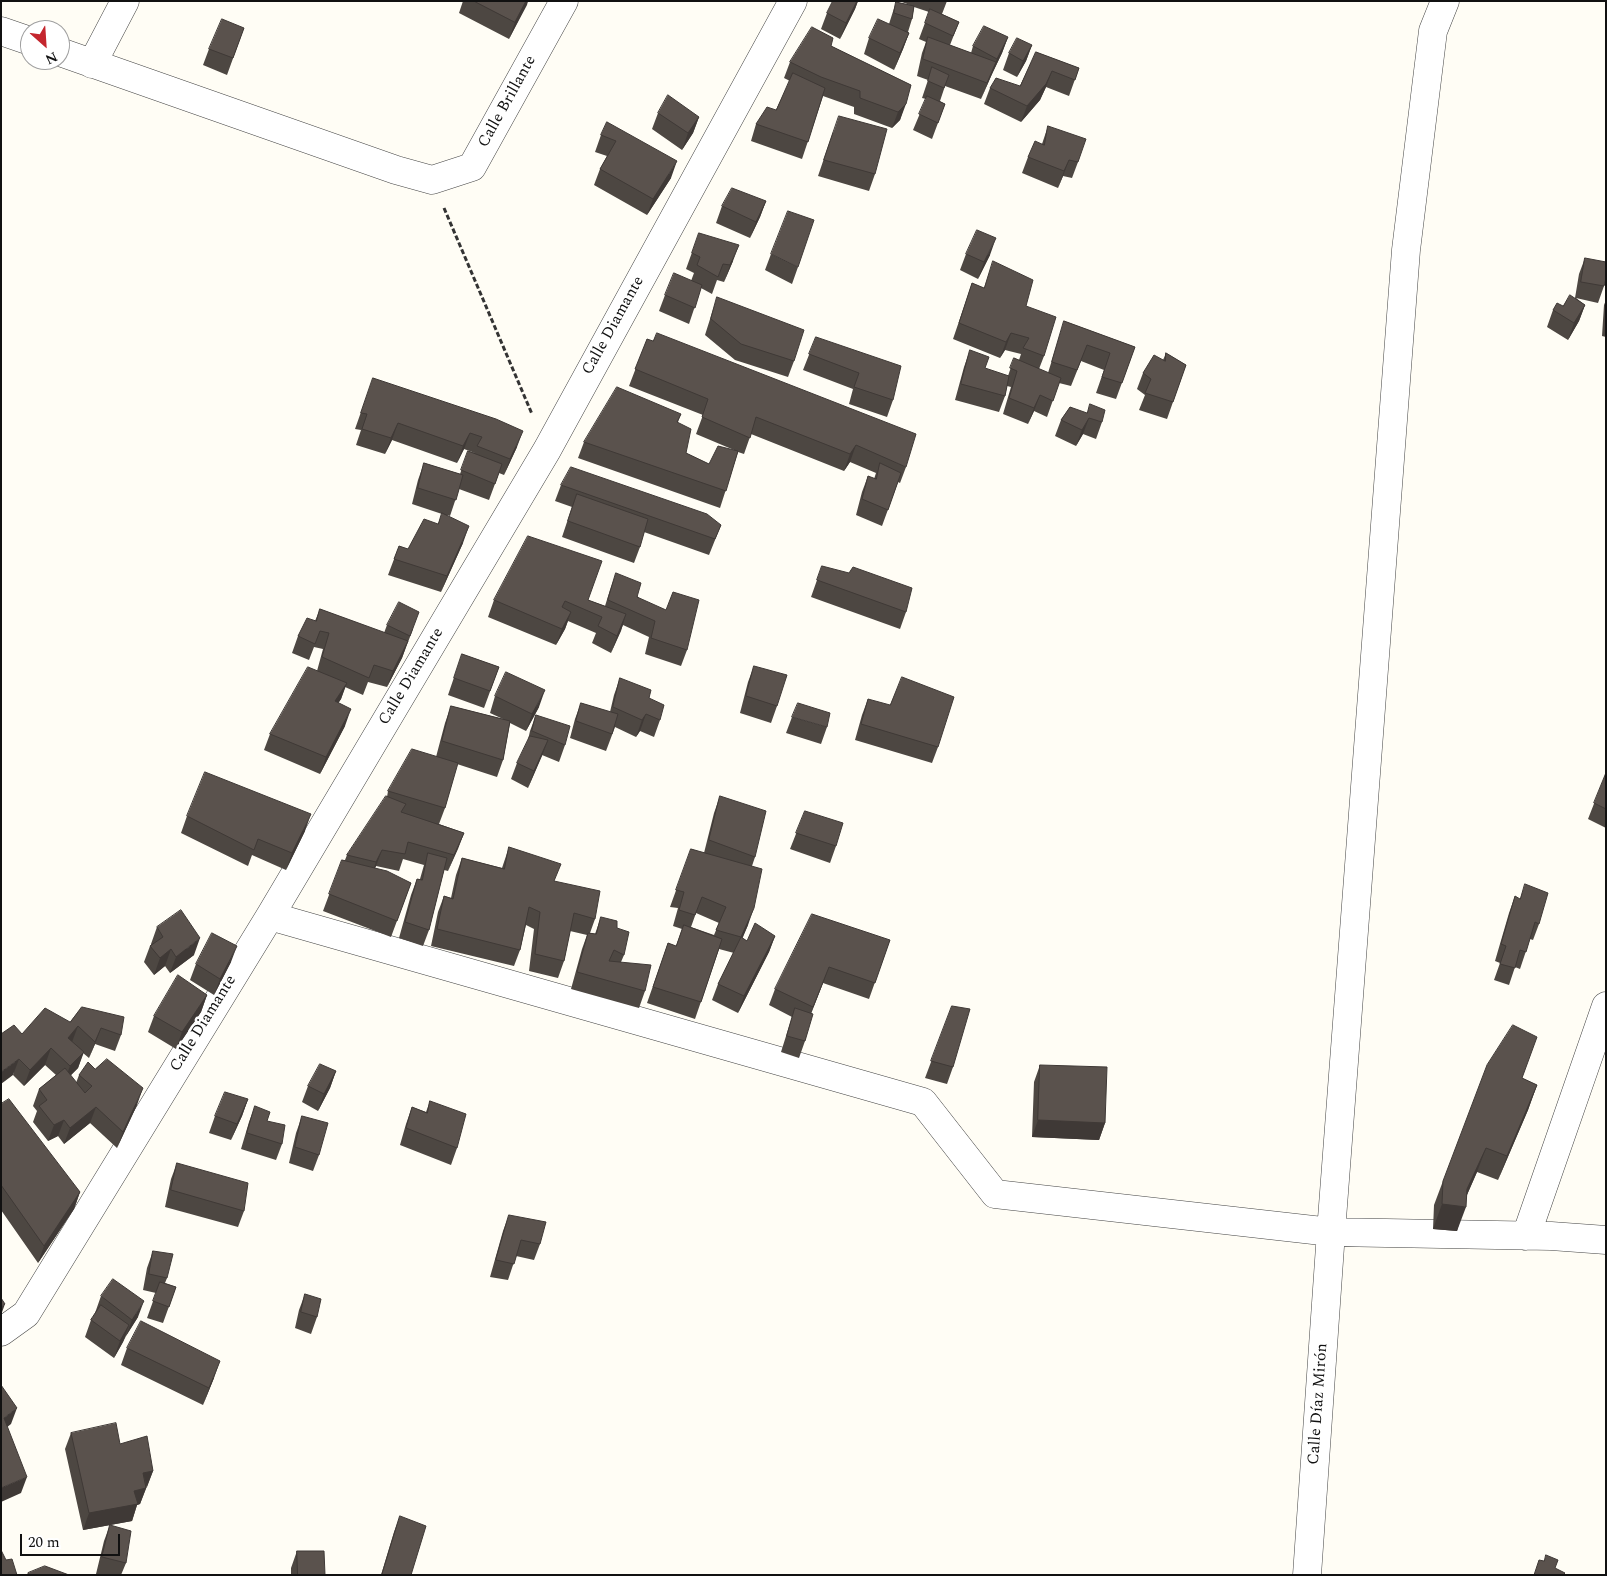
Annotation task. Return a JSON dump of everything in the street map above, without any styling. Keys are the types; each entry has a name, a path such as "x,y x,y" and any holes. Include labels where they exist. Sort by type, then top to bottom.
{"street":[{"path":"92,64 125,1"},
{"name":"Calle Brillante","path":"432,180 472,167 564,1"},
{"name":"Calle Diamante","path":"1,1332 26,1314 270,916 547,450 793,1"},
{"name":"Calle Díaz Mirón","path":"1307,1575 1331,1232 1406,250 1433,32 1444,1"},
{"path":"1,31 20,38"},
{"path":"70,56 396,170 432,180"},
{"path":"270,916 923,1102 995,1194 1331,1232 1526,1236 1606,1240"},
{"path":"1526,1236 1606,1006"}],"path":[{"path":"432,180 547,450"}],"building":[{"path":"474,1 526,1 515,22"},
{"path":"833,1 857,1 846,23 827,13"},
{"path":"896,2 914,6 912,19 894,13"},
{"path":"930,9 959,22 953,36 925,23"},
{"path":"222,19 244,28 233,58 209,49"},
{"path":"878,19 909,33 900,53 869,38"},
{"path":"984,26 1008,37 997,59 973,46"},
{"path":"812,27 833,38 831,46 911,85 906,104 898,112 860,98 860,91 821,77 790,62"},
{"path":"928,37 996,62 987,83 923,59"},
{"path":"1017,38 1032,45 1023,61 1009,53"},
{"path":"1036,52 1079,68 1075,80 1052,71 1046,84 1027,106 990,88 996,78 1020,86"},
{"path":"932,67 949,75 944,88 928,81"},
{"path":"793,73 825,88 808,142 756,124 767,107 776,110"},
{"path":"668,95 699,117 688,133 658,113"},
{"path":"927,96 945,104 938,123 919,114"},
{"path":"839,116 887,129 875,174 824,160"},
{"path":"607,122 677,161 653,199 600,169 616,141 601,135"},
{"path":"1048,126 1086,139 1078,162 1069,160 1064,171 1028,157 1035,141 1044,145"},
{"path":"732,188 766,201 756,222 722,206"},
{"path":"788,211 814,220 798,267 771,254"},
{"path":"977,230 996,238 984,262 966,254"},
{"path":"699,233 739,245 730,265 723,264 718,277 697,265 700,257 692,253"},
{"path":"1585,258 1606,262 1604,286 1581,282"},
{"path":"993,261 1033,280 1026,306 1056,317 1044,356 1023,348 1029,338 1011,333 1006,342 959,323 972,283 984,288"},
{"path":"674,273 702,285 695,308 665,295"},
{"path":"1570,295 1585,305 1574,323 1553,310 1557,303 1563,306"},
{"path":"717,297 804,330 794,361 741,344 711,319"},
{"path":"1064,321 1135,347 1122,383 1102,377 1110,353 1087,345 1077,370 1052,362"},
{"path":"657,333 916,434 906,467 856,445 850,454 756,417 750,438 702,417 708,399 635,369 647,339 653,341"},
{"path":"816,337 901,366 893,400 854,387 859,373 809,354"},
{"path":"970,350 989,357 985,368 1009,376 1005,396 961,384"},
{"path":"1166,353 1186,365 1173,402 1145,393 1151,379 1143,373 1154,355 1165,361"},
{"path":"1014,358 1061,378 1053,401 1040,395 1034,408 1009,398 1017,371 1010,368"},
{"path":"373,378 496,419 523,431 510,459 477,446 482,437 470,433 463,446 398,423 391,438 362,429 367,414 361,413"},
{"path":"617,387 681,414 677,422 691,429 686,453 709,464 718,446 738,451 726,491 584,442"},
{"path":"1090,404 1105,410 1102,422 1089,418 1082,430 1061,420 1070,407 1087,413"},
{"path":"468,451 502,464 495,484 461,470"},
{"path":"424,463 463,475 456,500 418,488"},
{"path":"880,463 901,473 888,510 862,499 868,476 876,479"},
{"path":"571,467 707,514 721,525 715,539 561,485"},
{"path":"577,494 648,519 640,547 568,521"},
{"path":"442,513 469,526 447,576 394,559 399,546 408,549 424,519 438,524"},
{"path":"528,536 602,561 588,600 626,614 617,636 598,626 602,617 565,601 562,607 571,612 562,629 494,600"},
{"path":"822,566 849,573 853,567 912,588 906,612 817,580"},
{"path":"616,573 641,583 637,597 666,610 673,592 699,600 687,650 651,638 655,621 608,600"},
{"path":"399,602 419,612 410,636 387,625"},
{"path":"320,609 408,641 393,671 374,665 369,678 322,657 329,633 320,631 315,644 298,636 307,618 316,621"},
{"path":"462,654 499,667 490,691 454,678"},
{"path":"754,666 787,675 777,706 746,696"},
{"path":"308,667 347,683 335,701 351,709 326,757 270,734"},
{"path":"506,672 545,690 532,714 495,696"},
{"path":"902,677 954,697 938,747 861,724 868,699 890,705"},
{"path":"620,678 651,690 649,698 664,705 660,720 646,714 642,720 613,707"},
{"path":"581,703 618,714 612,734 576,721"},
{"path":"798,703 830,713 827,727 792,717"},
{"path":"451,706 510,721 503,760 442,741"},
{"path":"536,715 570,726 565,745 532,731"},
{"path":"530,736 548,740 534,771 517,763"},
{"path":"412,749 458,763 445,808 388,791"},
{"path":"205,772 311,814 292,853 258,839 254,850 187,816"},
{"path":"1606,773 1606,809 1594,803"},
{"path":"386,796 406,804 401,812 464,833 454,855 408,842 405,854 382,850 376,862 347,855"},
{"path":"720,796 766,811 755,857 709,840"},
{"path":"805,811 843,823 836,846 796,833"},
{"path":"509,847 561,864 554,881 600,891 595,919 574,913 564,961 535,954 540,912 529,907 520,950 437,929 444,896 453,899 462,858 504,869"},
{"path":"691,849 762,869 754,908 741,937 716,930 726,907 702,897 695,915 679,910 684,892 676,890"},
{"path":"428,853 447,858 429,930 405,922 417,879 422,880"},
{"path":"342,860 387,871 411,883 397,921 329,894"},
{"path":"1525,884 1548,893 1539,924 1535,922 1526,952 1520,950 1515,968 1500,964 1506,946 1501,944 1515,896 1520,899"},
{"path":"181,910 200,938 176,957 171,949 160,958 150,946 163,937 157,927"},
{"path":"812,914 890,940 875,983 829,967 813,1007 775,989"},
{"path":"601,917 617,921 617,928 629,932 624,955 614,950 609,961 651,965 645,991 577,972 588,933 596,934"},
{"path":"755,923 775,936 744,996 718,984 741,937 747,941"},
{"path":"684,925 722,939 701,1002 653,987 668,943 676,946"},
{"path":"212,933 237,946 220,979 196,964"},
{"path":"178,975 207,995 182,1032 154,1016"},
{"path":"952,1006 970,1009 953,1067 931,1061"},
{"path":"82,1007 124,1017 121,1035 101,1028 95,1042 78,1026 68,1038 84,1052 70,1066 51,1048 30,1070 19,1059 1,1072 1,1034 14,1025 22,1034 45,1008 70,1022"},
{"path":"795,1008 813,1014 805,1041 787,1036"},
{"path":"1513,1025 1537,1037 1522,1078 1537,1085 1507,1156 1486,1148 1467,1189 1466,1207 1442,1204 1443,1181 1487,1065"},
{"path":"107,1059 143,1088 123,1132 96,1107 70,1128 64,1120 54,1125 39,1106 47,1100 39,1089 65,1068 85,1093 92,1086 79,1075 88,1062 95,1069"},
{"path":"320,1064 336,1071 324,1094 308,1086"},
{"path":"1040,1065 1107,1067 1105,1123 1038,1120"},
{"path":"225,1092 248,1099 237,1124 215,1116"},
{"path":"9,1099 80,1192 44,1246 1,1185 1,1104"},
{"path":"430,1101 466,1114 457,1148 406,1128 412,1107 427,1113"},
{"path":"255,1106 270,1112 267,1121 285,1125 282,1144 247,1133"},
{"path":"302,1116 328,1123 319,1155 295,1147"},
{"path":"177,1163 248,1183 244,1211 171,1190"},
{"path":"509,1215 546,1222 540,1244 521,1240 514,1264 496,1260"},
{"path":"153,1251 173,1254 167,1278 149,1274"},
{"path":"113,1279 144,1301 132,1320 101,1296"},
{"path":"160,1282 176,1287 169,1307 153,1301"},
{"path":"305,1294 321,1299 317,1317 301,1312"},
{"path":"1,1298 5,1304 1,1307"},
{"path":"101,1305 129,1325 120,1341 91,1320"},
{"path":"141,1321 220,1361 209,1388 127,1348"},
{"path":"1,1385 17,1408 4,1418 27,1477 1,1488"},
{"path":"116,1423 120,1444 147,1436 153,1471 143,1473 146,1488 134,1491 138,1504 89,1513 71,1433"},
{"path":"400,1516 426,1526 411,1575 382,1575"},
{"path":"110,1525 131,1531 126,1563 102,1557"},
{"path":"1,1550 6,1560 12,1559 17,1575 1,1575"},
{"path":"297,1551 324,1551 325,1575 298,1575"},
{"path":"1546,1555 1558,1560 1555,1568 1565,1573 1563,1575 1534,1575 1539,1560 1544,1561"},
{"path":"45,1566 69,1575 28,1575 28,1573"}]}
